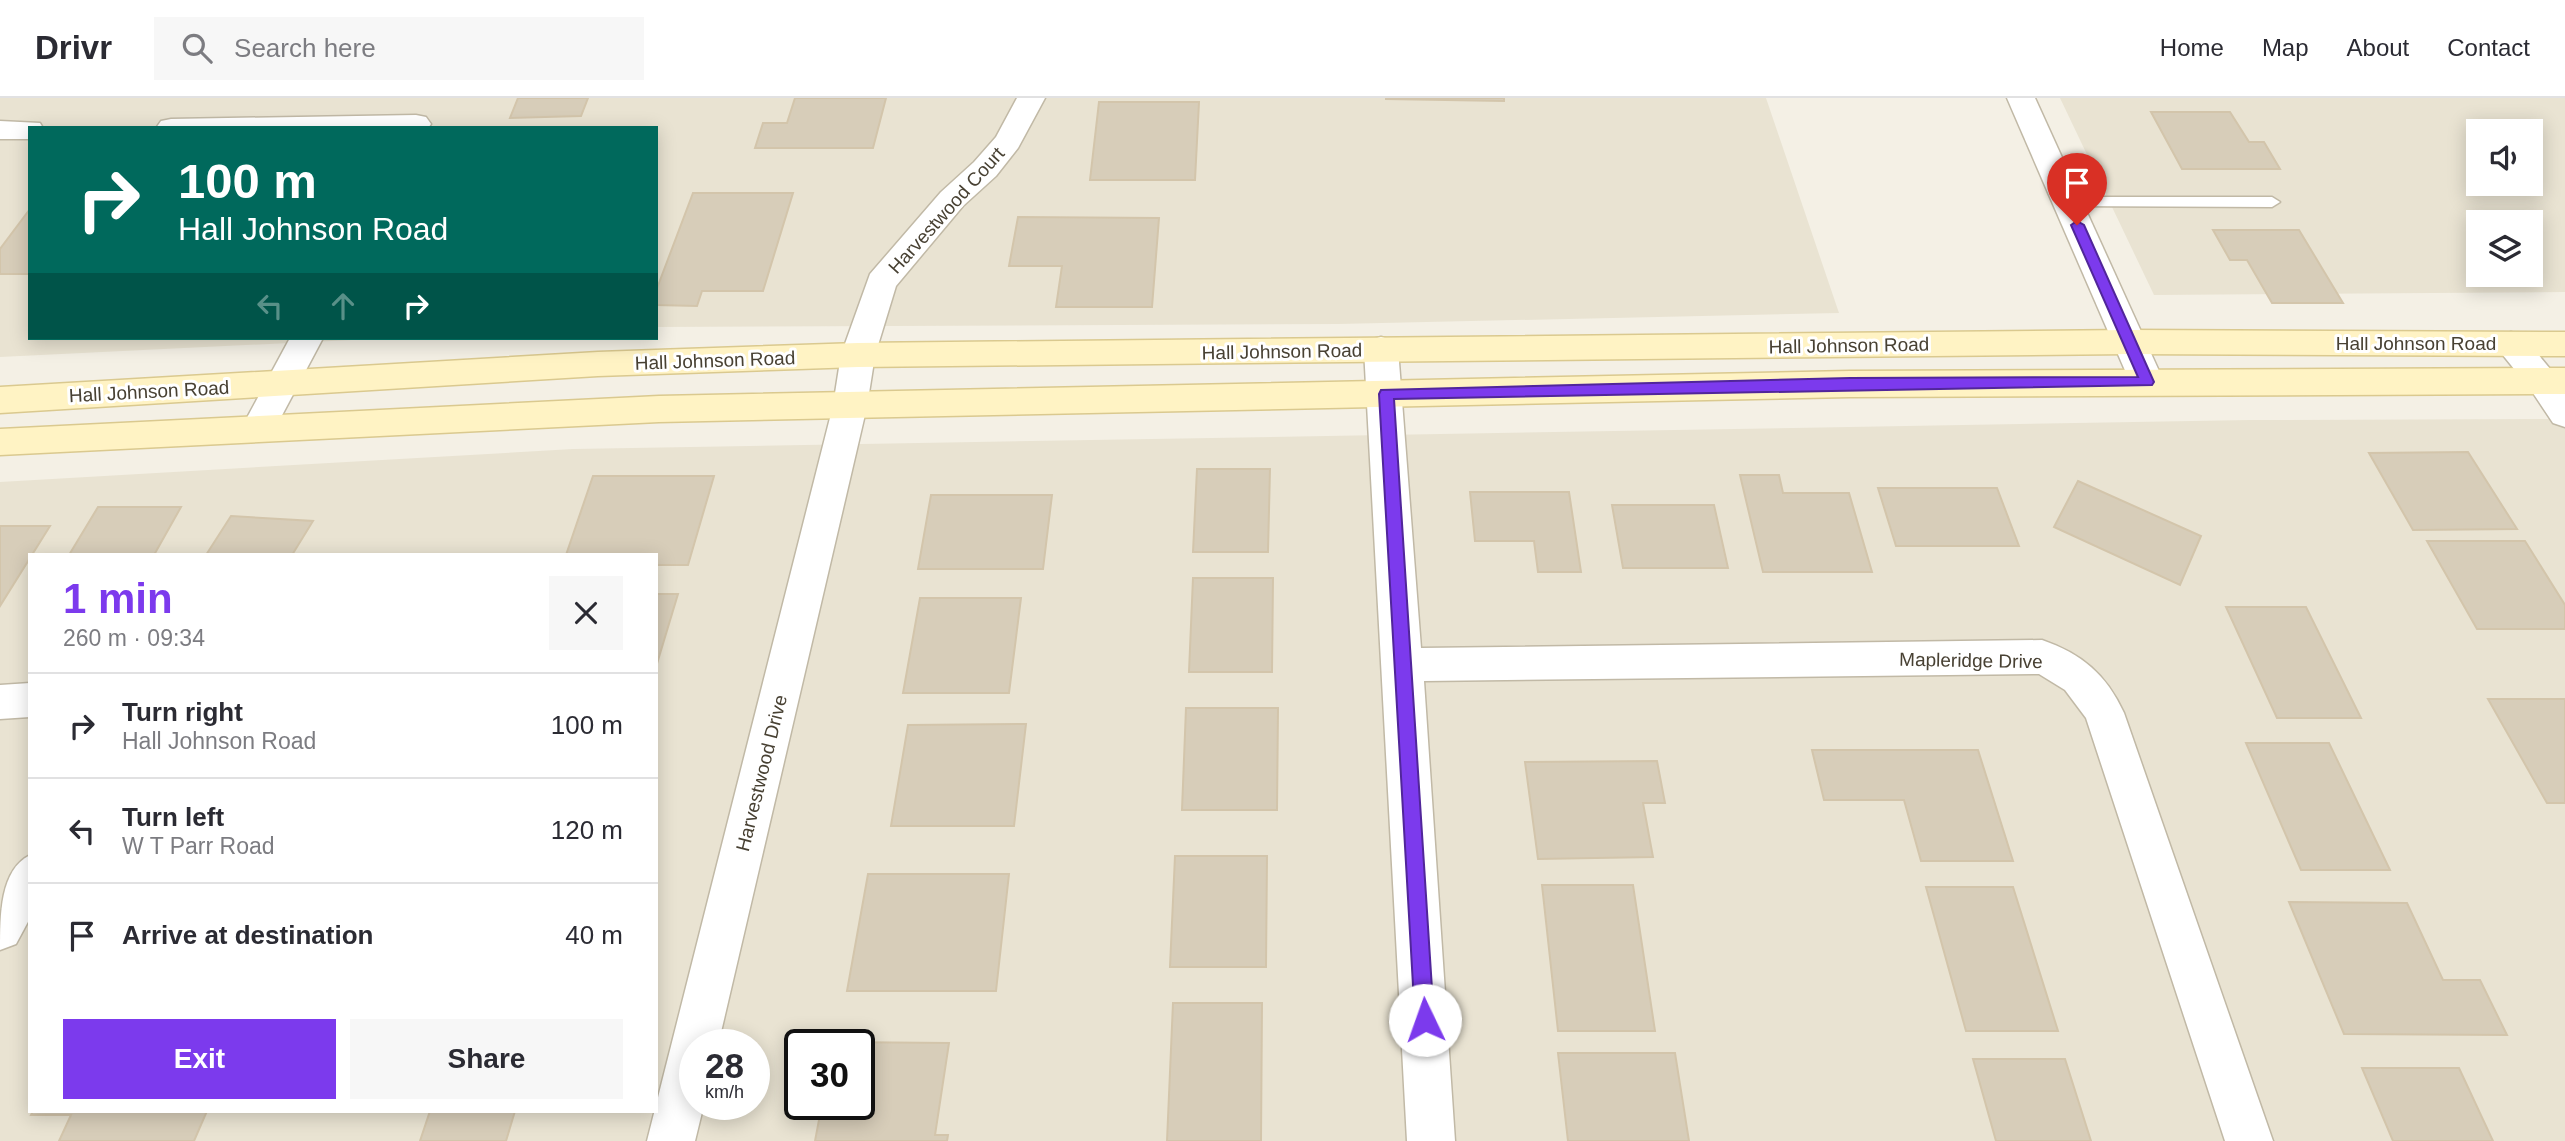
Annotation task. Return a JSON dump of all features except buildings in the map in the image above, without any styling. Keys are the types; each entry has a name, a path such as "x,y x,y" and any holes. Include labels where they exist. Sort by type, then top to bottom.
{"main road":[{"name":"Hall Johnson Road","path":"0,400 598,364 858,355 2130,342 2565,344"},
{"name":"Hall Johnson Road","path":"0,442 659,409 1850,384 2554,381"}],"street":[{"path":"415,126 429,98"},
{"name":"Harvestwood Court","path":"850,406 858,355 881,282 952,199 985,169 1008,141 1031,98"},
{"path":"2021,98 2147,382"},
{"path":"0,130 28,130"},
{"path":"260,427 305,340"},
{"path":"2511,344 2554,381 2565,414"},
{"path":"1381,349 1386,394 1431,1141"},
{"name":"Harvestwood Drive","path":"671,1141 850,406"},
{"name":"Mapleridge Drive","path":"1403,665 2042,657 2068,667 2087,685 2104,713 2249,1141"},
{"path":"0,702 28,700"},
{"path":"0,929 28,879"}],"lane":[{"path":"2067,202 2272,202"}],"shaded area":[{"path":"0,98 1766,98 1839,313 1338,324 658,327 658,126 28,126 28,340 352,340 0,357"},
{"path":"2060,98 2565,98 2565,292 2154,295"},
{"path":"2565,419 2565,1141 0,1141 0,482 573,449 2250,420"}],"route":[{"path":"1425,1020 1386,394 1850,384 2147,382 2077,225"}]}
